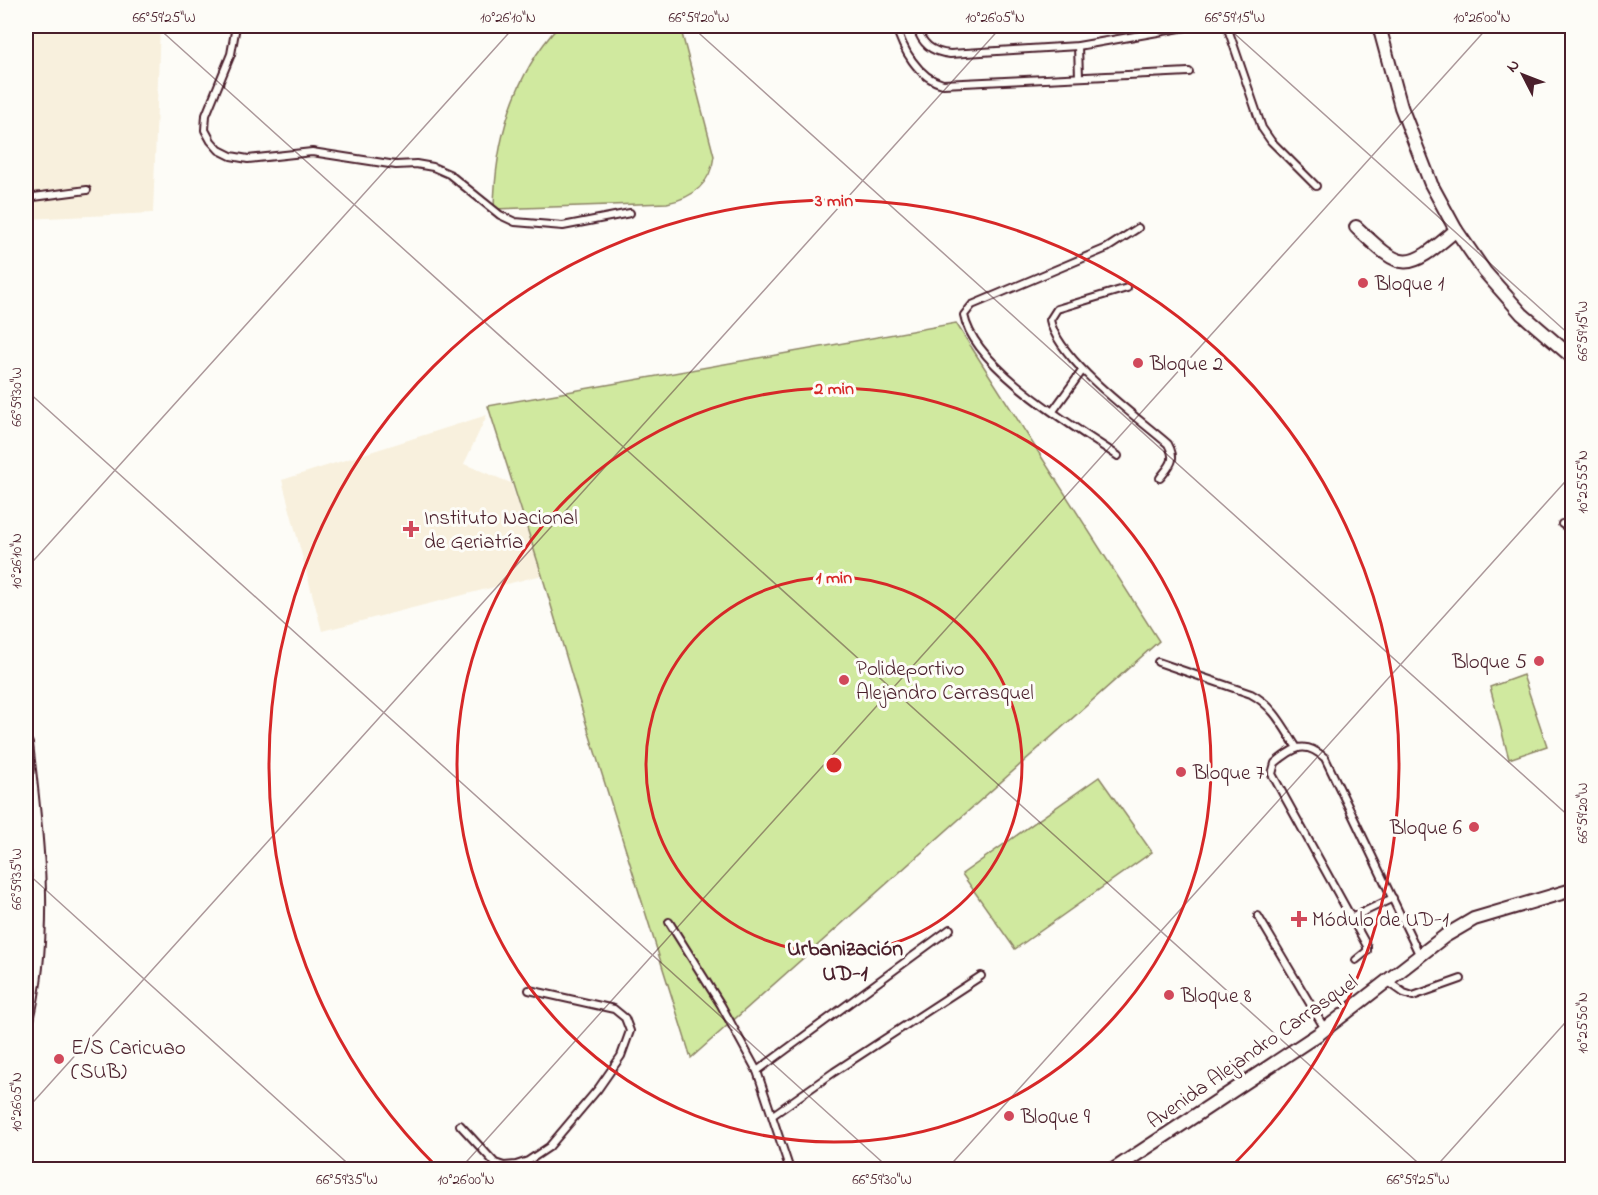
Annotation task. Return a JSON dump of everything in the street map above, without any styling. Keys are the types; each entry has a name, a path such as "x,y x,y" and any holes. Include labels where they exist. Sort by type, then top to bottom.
{"street":[{"path":"1379,26 1401,107 1431,184 1456,230 1485,272 1522,314 1570,350"},
{"path":"1356,227 1386,255 1396,261 1408,263 1430,252 1456,230"},
{"path":"26,744 34,807 39,892 36,967 26,1024"},
{"name":"Avenida Alejandro Carrasquel","path":"1113,1170 1325,1029 1445,936 1474,919 1572,890"}],"lane":[{"path":"236,26 231,54 206,115 205,130 219,150 231,156 248,159 312,152 396,165 416,164 433,167 449,174 500,215 516,222 563,226 630,213"},
{"path":"896,26 906,53 935,82 943,84 1189,72"},
{"path":"916,26 925,44 936,52 950,54 1078,46 1192,26"},
{"path":"1227,26 1262,128 1271,141 1316,186"},
{"path":"1078,46 1079,77"},
{"path":"26,198 87,190"},
{"path":"1118,456 1018,387 988,357 966,325 964,315 972,305 1107,248 1138,228"},
{"path":"1127,288 1057,309 1050,320 1052,330 1082,370 1168,444 1173,453 1173,461 1160,478"},
{"path":"1053,411 1082,370"},
{"path":"1562,524 1572,530"},
{"path":"1158,662 1263,700 1271,708 1297,748"},
{"path":"1356,960 1367,951 1367,946 1272,774 1275,763 1297,748 1314,749 1325,758 1420,956"},
{"path":"1351,918 1392,898"},
{"path":"1258,916 1325,1029"},
{"path":"669,922 721,1005 757,1071 790,1170"},
{"path":"757,1071 950,929"},
{"path":"773,1115 834,1072 981,976"},
{"path":"1386,981 1413,996 1461,979"},
{"path":"460,1125 495,1163 504,1166 528,1161 549,1147 598,1089 621,1056 630,1031 625,1018 614,1009 529,990"},
{"path":"528,1161 532,1170"}],"shaded area":[{"path":"26,26 160,26 153,213 26,219"},
{"name":"Instituto Nacional de Geriatría","path":"487,415 464,464 511,483 542,575 322,631 282,480"}],"green space":[{"path":"559,26 680,26 714,156 709,174 693,193 667,203 494,209 498,159 518,88 543,45"},
{"name":"Polideportivo Alejandro Carrasquel","path":"956,323 1159,641 691,1058 488,406"},
{"path":"1523,675 1547,746 1509,759 1490,687"},
{"path":"1099,777 1152,852 1015,949 962,874"}],"place":[{"name":"Bloque 1","path":"1363,283"},
{"name":"Bloque 2","path":"1138,363"},
{"name":"Instituto Nacional de Geriatría","path":"411,529"},
{"name":"Bloque 5","path":"1539,661"},
{"name":"Polideportivo Alejandro Carrasquel","path":"844,680"},
{"name":"Bloque 7","path":"1181,772"},
{"name":"Bloque 6","path":"1474,827"},
{"name":"Módulo de UD-1","path":"1299,919"},
{"name":"Bloque 8","path":"1169,995"},
{"name":"E/S Caricuao (SUB)","path":"59,1059"},
{"name":"Bloque 9","path":"1009,1116"}],"district":[{"name":"Urbanización UD-1","path":"845,960"}]}
